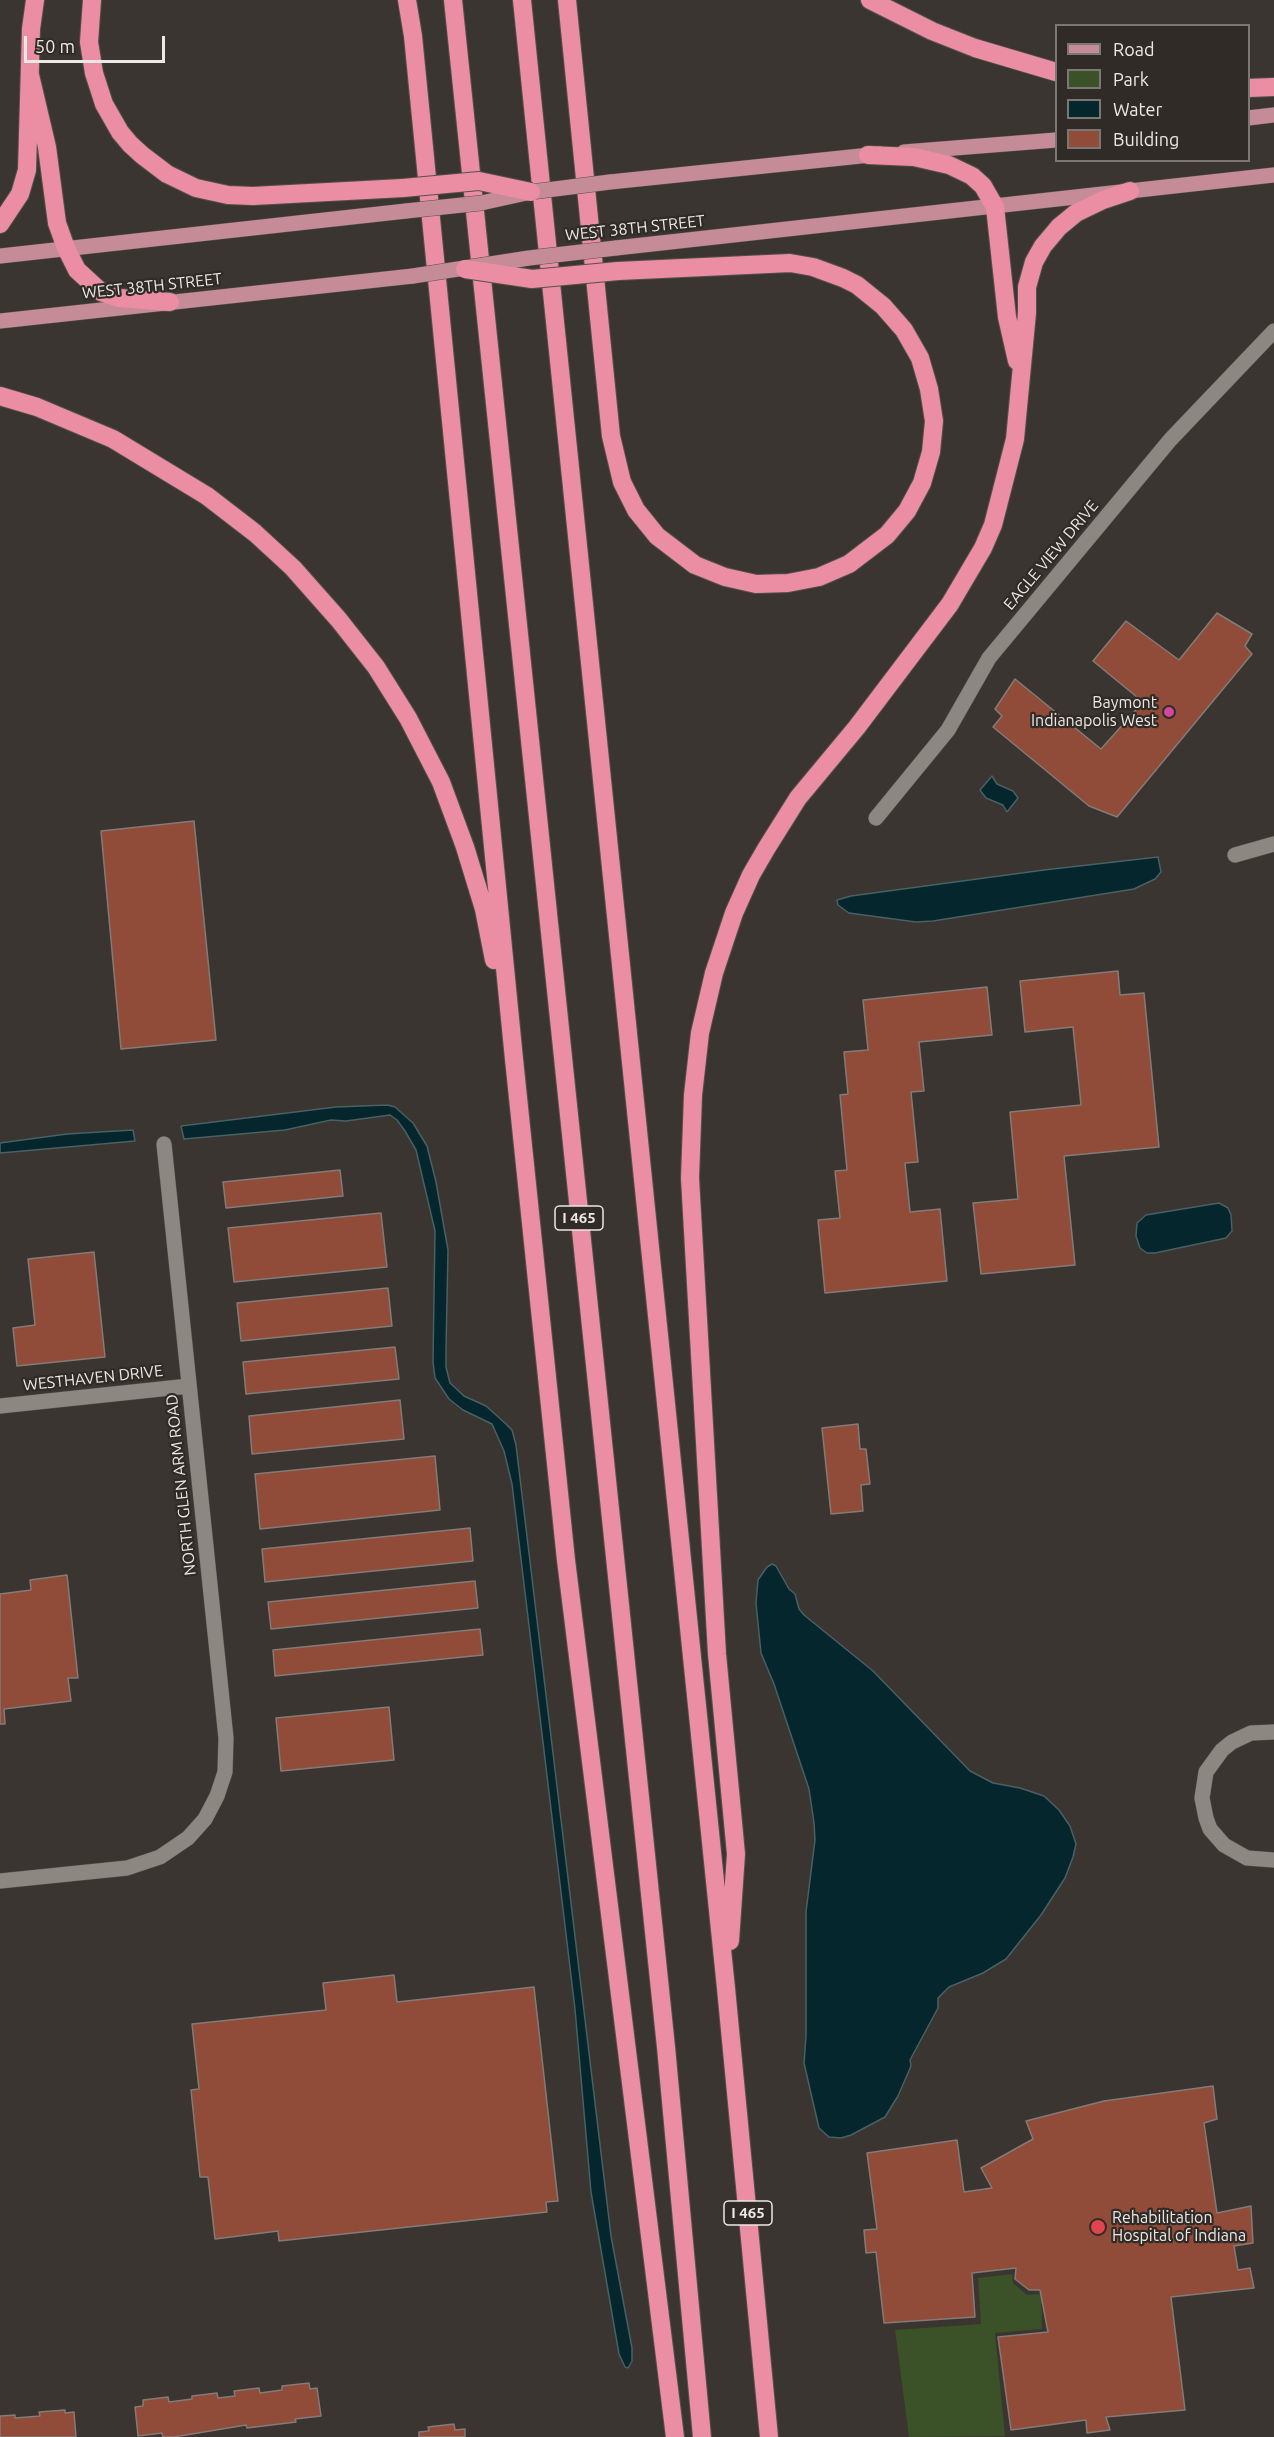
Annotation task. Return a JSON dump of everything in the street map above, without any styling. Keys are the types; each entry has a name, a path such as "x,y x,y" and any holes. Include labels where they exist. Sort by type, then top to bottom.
{"highway":[{"path":"0,224 20,194 27,170 35,0"},
{"path":"92,0 89,42 94,74 111,117 130,144 142,155 167,174 196,188 228,195 253,196 403,188 478,181 531,192"},
{"path":"407,0 413,36 514,1059 568,1571 675,2437"},
{"name":"I 465","path":"453,0 663,2024 702,2437"},
{"name":"I 465","path":"522,0 726,1988 769,2437"},
{"path":"465,269 532,279 618,271 790,263 813,267 843,278 857,285 883,306 904,330 920,358 929,389 934,420 931,452 922,483 907,511 887,535 849,564 819,577 788,584 756,584 724,578 695,565 663,542 645,524 622,482 611,436 567,0"},
{"path":"870,0 932,31 975,48 1055,72"},
{"path":"30,75 47,147 55,216 66,248 77,270 101,292 119,298 170,302"},
{"path":"1250,88 1274,87"},
{"path":"868,155 914,157 961,170 983,186 995,207 1007,317 1020,378"},
{"path":"726,1988 736,1854 717,1654 691,1212 690,1126 700,1033 714,973 734,913 751,875 798,798 938,620 983,548 993,525 1015,439 1027,313 1027,287 1034,261 1059,227 1076,213 1103,200 1130,191"},
{"path":"0,396 37,407 113,439 207,496 255,533 293,568 339,620 376,667 408,718 441,782 465,847 484,909 514,1059"}],"main road":[{"path":"1250,118 1274,115"},
{"path":"0,256 481,203 531,192 610,182 944,147 1055,140"},
{"name":"WEST 38TH STREET","path":"0,321 413,276 529,258 616,248 1274,175"}],"street":[{"name":"EAGLE VIEW DRIVE","path":"876,818 948,730 989,658 1170,440 1274,331"},
{"path":"1235,855 1274,844"},
{"name":"NORTH GLEN ARM ROAD","path":"0,1881 127,1868 160,1857 188,1838 205,1819 225,1772 227,1746 164,1144"},
{"name":"WESTHAVEN DRIVE","path":"0,1406 189,1386"},
{"path":"1274,1732 1251,1733 1240,1737 1222,1750 1206,1772 1202,1798 1210,1829 1224,1845 1247,1858 1274,1860"}],"green space":[{"path":"1012,2274 1013,2283 1027,2295 1041,2294 1042,2329 995,2333 1005,2436 909,2437 895,2330 981,2324 978,2278"}],"water":[{"path":"992,776 997,784 1013,791 1018,798 1007,812 1003,805 986,798 980,790"},
{"path":"1158,857 1161,872 1155,879 1134,889 933,921 916,922 849,913 838,905 837,900 851,896 1044,870"},
{"path":"387,1105 395,1107 413,1123 427,1146 436,1182 448,1250 446,1367 450,1383 464,1396 486,1406 506,1424 512,1430 516,1445 611,2236 632,2348 632,2361 628,2368 625,2367 619,2354 591,2192 575,2009 512,1484 504,1451 492,1424 463,1410 449,1399 435,1378 433,1362 435,1231 416,1150 397,1120 390,1115 346,1121 331,1120 285,1130 184,1139 181,1126 336,1107"},
{"path":"133,1130 135,1141 0,1153 0,1143 67,1134"},
{"path":"1219,1203 1228,1208 1231,1215 1232,1231 1226,1238 1155,1253 1147,1253 1140,1248 1136,1236 1137,1223 1146,1215"},
{"path":"772,1564 776,1566 789,1589 795,1594 799,1609 804,1615 873,1671 970,1771 993,1783 1020,1788 1044,1796 1059,1810 1070,1826 1076,1844 1065,1878 1041,1915 1006,1959 983,1973 949,1987 938,1998 938,2008 910,2060 911,2066 898,2096 885,2117 841,2138 829,2137 819,2128 804,2063 806,1912 815,1840 814,1823 809,1789 774,1684 761,1653 756,1603 758,1580"}],"building":[{"name":"Baymont Indianapolis West","path":"1217,613 1252,634 1245,646 1252,654 1117,817 1089,806 993,727 1002,716 995,709 1015,679 1101,749 1143,702 1093,661 1126,621 1179,660"},
{"path":"194,821 216,1040 121,1049 101,831"},
{"path":"1118,971 1120,995 1144,993 1159,1147 1064,1156 1075,1265 981,1274 973,1203 1018,1199 1010,1112 1081,1105 1073,1027 1025,1032 1020,981"},
{"path":"987,987 992,1035 919,1042 924,1091 911,1092 918,1162 905,1163 910,1212 940,1209 947,1281 825,1293 818,1220 840,1218 835,1171 847,1170 840,1095 848,1094 844,1052 868,1050 863,1000"},
{"path":"340,1170 343,1196 226,1208 223,1182"},
{"path":"381,1213 387,1267 234,1282 228,1228"},
{"path":"94,1252 105,1357 17,1366 13,1328 35,1325 28,1259"},
{"path":"388,1288 392,1326 241,1341 237,1303"},
{"path":"395,1347 399,1379 246,1394 243,1362"},
{"path":"400,1400 404,1439 252,1454 249,1416"},
{"path":"858,1424 860,1449 866,1449 870,1484 861,1485 863,1511 831,1514 822,1428"},
{"path":"435,1456 440,1510 260,1529 255,1474"},
{"path":"470,1528 473,1561 265,1582 262,1549"},
{"path":"67,1575 78,1678 68,1678 71,1701 4,1709 5,1724 0,1724 0,1594 31,1590 30,1580"},
{"path":"475,1581 478,1608 271,1629 268,1602"},
{"path":"480,1629 483,1655 275,1676 273,1650"},
{"path":"389,1707 394,1760 281,1771 276,1718"},
{"path":"394,1975 397,2002 534,1987 558,2201 546,2202 547,2212 279,2241 278,2231 215,2239 208,2177 200,2177 191,2090 199,2089 192,2024 326,2010 323,1983"},
{"path":"1213,2086 1217,2119 1204,2123 1217,2213 1251,2206 1253,2243 1234,2246 1238,2270 1250,2268 1254,2288 1171,2297 1185,2410 1106,2417 1110,2430 1087,2433 1086,2420 1011,2430 998,2337 1048,2332 1040,2290 1029,2290 1015,2279 1016,2268 972,2273 975,2317 884,2323 876,2252 866,2253 864,2230 877,2229 867,2153 957,2140 964,2192 992,2188 981,2168 1033,2139 1026,2121 1104,2101"},
{"path":"309,2383 310,2389 317,2388 321,2416 295,2419 296,2422 247,2428 246,2425 174,2437 163,2437 162,2433 138,2436 135,2407 143,2406 143,2400 168,2397 169,2402 217,2393 218,2398 235,2396 234,2391 259,2388 260,2393 282,2390 282,2386"},
{"path":"65,2410 65,2413 74,2412 76,2437 0,2437 0,2416 15,2415 15,2418 40,2416 39,2412"},
{"path":"454,2424 455,2430 465,2429 465,2437 419,2437 419,2432 429,2431 428,2427"}],"place":[{"name":"Baymont Indianapolis West","path":"1169,712"},
{"name":"Rehabilitation Hospital of Indiana","path":"1098,2227"}]}
